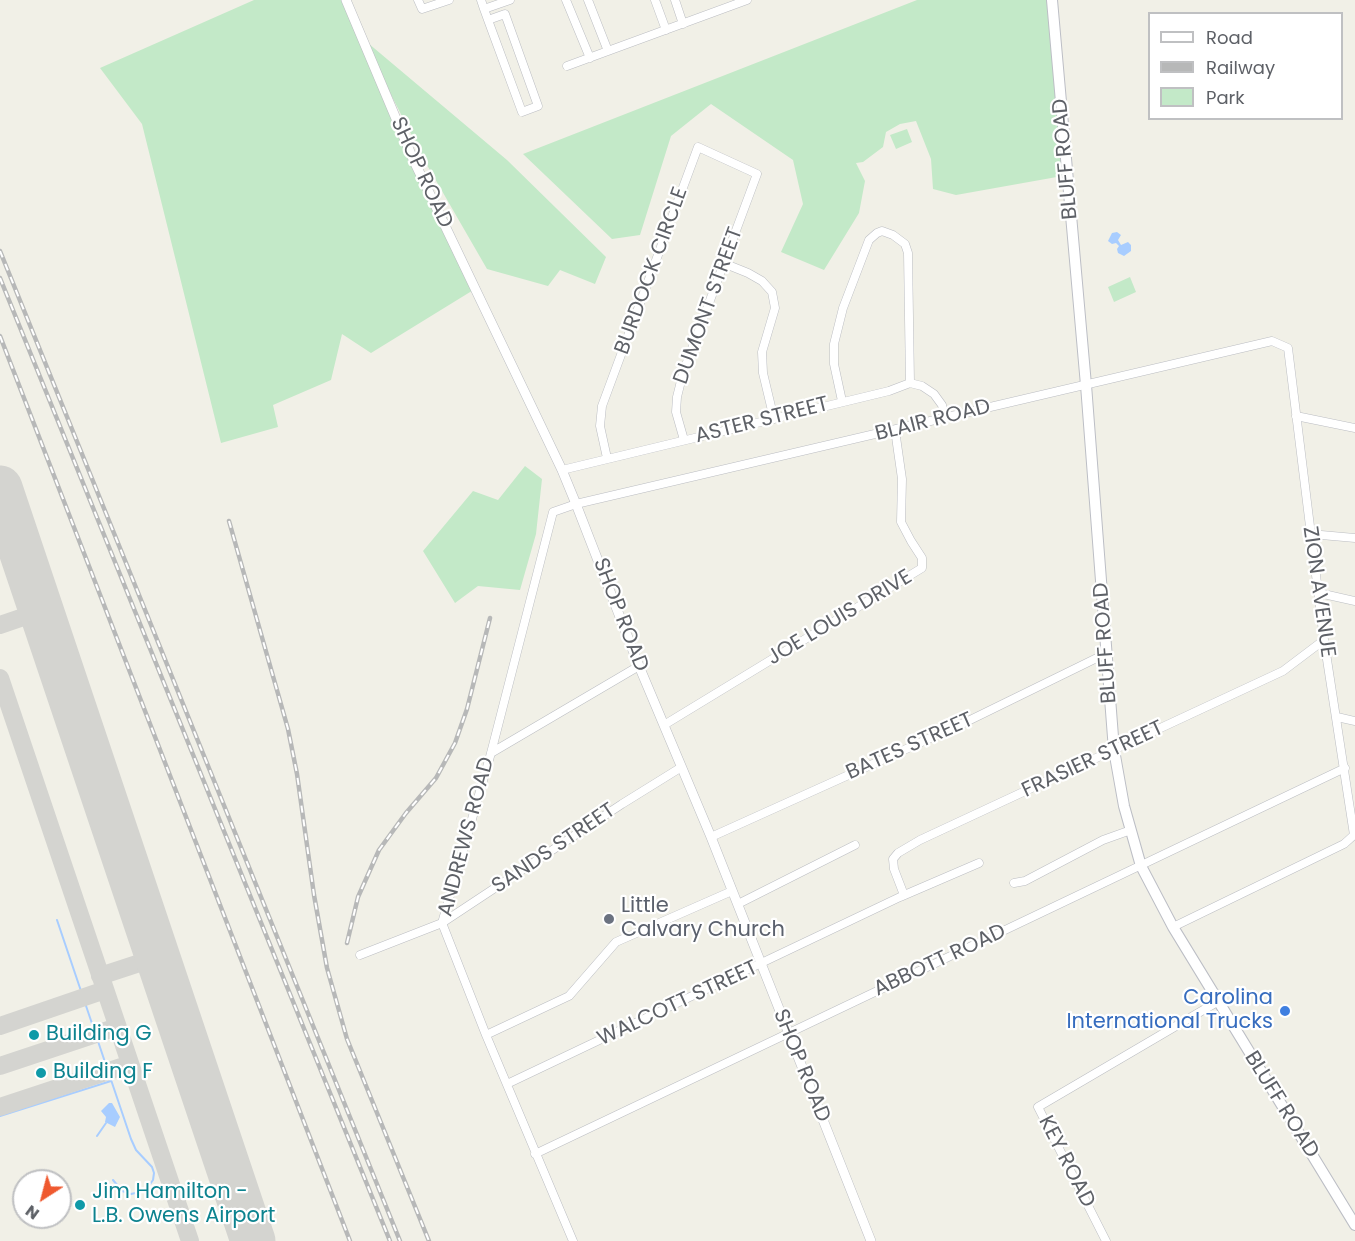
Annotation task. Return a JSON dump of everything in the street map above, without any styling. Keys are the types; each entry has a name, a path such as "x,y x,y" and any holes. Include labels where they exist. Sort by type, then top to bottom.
{"main road":[{"name":"BLUFF ROAD","path":"1052,0 1086,385 1114,750 1124,806 1141,866 1173,927 1355,1226"}],"street":[{"name":"SHOP ROAD","path":"346,0 413,159 562,470 680,768 738,904 787,1034 871,1241"},
{"path":"418,0 422,9 449,0"},
{"path":"481,0 488,20 522,112 538,106 505,14 488,20"},
{"path":"484,9 510,0"},
{"path":"566,0 590,58"},
{"path":"588,0 608,51"},
{"path":"655,0 666,30"},
{"path":"675,0 683,24"},
{"path":"567,66 747,0"},
{"name":"BURDOCK CIRCLE","path":"608,458 600,426 602,406 698,147 757,174"},
{"name":"DUMONT STREET","path":"684,440 676,412 683,373 757,174"},
{"path":"842,401 834,364 834,344 838,326 869,240 882,231 893,235 905,244 908,253 910,383 922,386 934,394 942,405 945,418"},
{"path":"723,263 762,281 772,292 775,308 762,352 763,373 774,419"},
{"name":"BLAIR ROAD","path":"576,504 1272,341 1288,348"},
{"name":"ZION AVENUE","path":"1288,348 1324,640 1354,835"},
{"name":"ASTER STREET","path":"562,470 889,391 910,383"},
{"path":"1296,416 1355,428"},
{"name":"JOE LOUIS DRIVE","path":"664,725 922,568 922,558 901,522 902,478 895,430"},
{"name":"ANDREWS ROAD","path":"573,1241 535,1154 442,923 491,753 553,512 576,504"},
{"path":"1310,534 1355,538"},
{"path":"1319,593 1355,601"},
{"name":"FRASIER STREET","path":"904,895 894,869 893,859 898,853 920,840 1283,671 1324,640"},
{"name":"BATES STREET","path":"711,837 966,722 1107,652"},
{"path":"491,753 639,666"},
{"path":"1337,717 1355,721"},
{"name":"SANDS STREET","path":"360,955 442,923 680,768"},
{"name":"ABBOTT ROAD","path":"535,1154 1345,768"},
{"path":"1014,883 1025,881 1103,840 1131,830"},
{"path":"1173,927 1344,844 1354,835"},
{"path":"738,904 855,845"},
{"name":"WALCOTT STREET","path":"507,1084 904,895 979,863"},
{"path":"486,1035 569,996 616,942 732,891"},
{"name":"KEY ROAD","path":"1106,1241 1038,1107 1217,1002"}],"green space":[{"path":"254,0 346,0 362,38 507,160 606,257 595,284 560,270 548,286 487,269 427,165 368,50 475,289 371,353 342,334 331,380 273,405 278,427 221,443 142,124 100,68"},
{"path":"917,0 1052,0 1068,175 956,195 933,189 931,159 916,121 900,124 886,132 883,147 863,162 856,163 865,181 859,213 824,270 781,252 803,204 793,160 711,104 671,136 640,235 612,239 523,154"},
{"path":"907,129 912,142 896,149 890,135"},
{"path":"1130,277 1136,292 1114,302 1108,287"},
{"path":"525,466 542,479 536,534 520,590 478,586 455,603 423,551 473,491 498,500"}],"water":[{"path":"1117,232 1121,235 1118,240 1121,245 1128,242 1131,245 1131,251 1124,256 1118,253 1119,246 1116,243 1112,244 1108,241 1112,233"},
{"path":"112,1103 120,1117 115,1127 105,1122 106,1117 101,1111"}],"waterway":[{"path":"57,920 131,1139 136,1150 152,1167 154,1173 153,1180 148,1187 131,1194 122,1191 113,1180"},
{"path":"0,1116 111,1081"},
{"path":"97,1136 106,1123"}],"taxiway":[{"path":"0,625 41,611"},
{"path":"0,678 190,1241"},
{"path":"100,976 158,957"},
{"path":"0,1026 105,990"},
{"path":"0,1066 117,1027"},
{"path":"0,1107 130,1064"}],"runway":[{"path":"0,488 253,1241"}],"railway":[{"path":"0,251 400,1241"},
{"path":"0,278 390,1241"},
{"path":"0,336 350,1241"},
{"path":"229,521 288,729 327,968 347,1039 429,1241"},
{"path":"347,943 358,897 379,850 436,778 455,743 467,709 490,618"}],"place":[{"name":"Little Calvary Church","path":"609,919"},
{"name":"Carolina International Trucks","path":"1285,1011"},
{"name":"Building G","path":"34,1035"},
{"name":"Building F","path":"41,1073"},
{"name":"Jim Hamilton - L.B. Owens Airport","path":"80,1205"}]}
